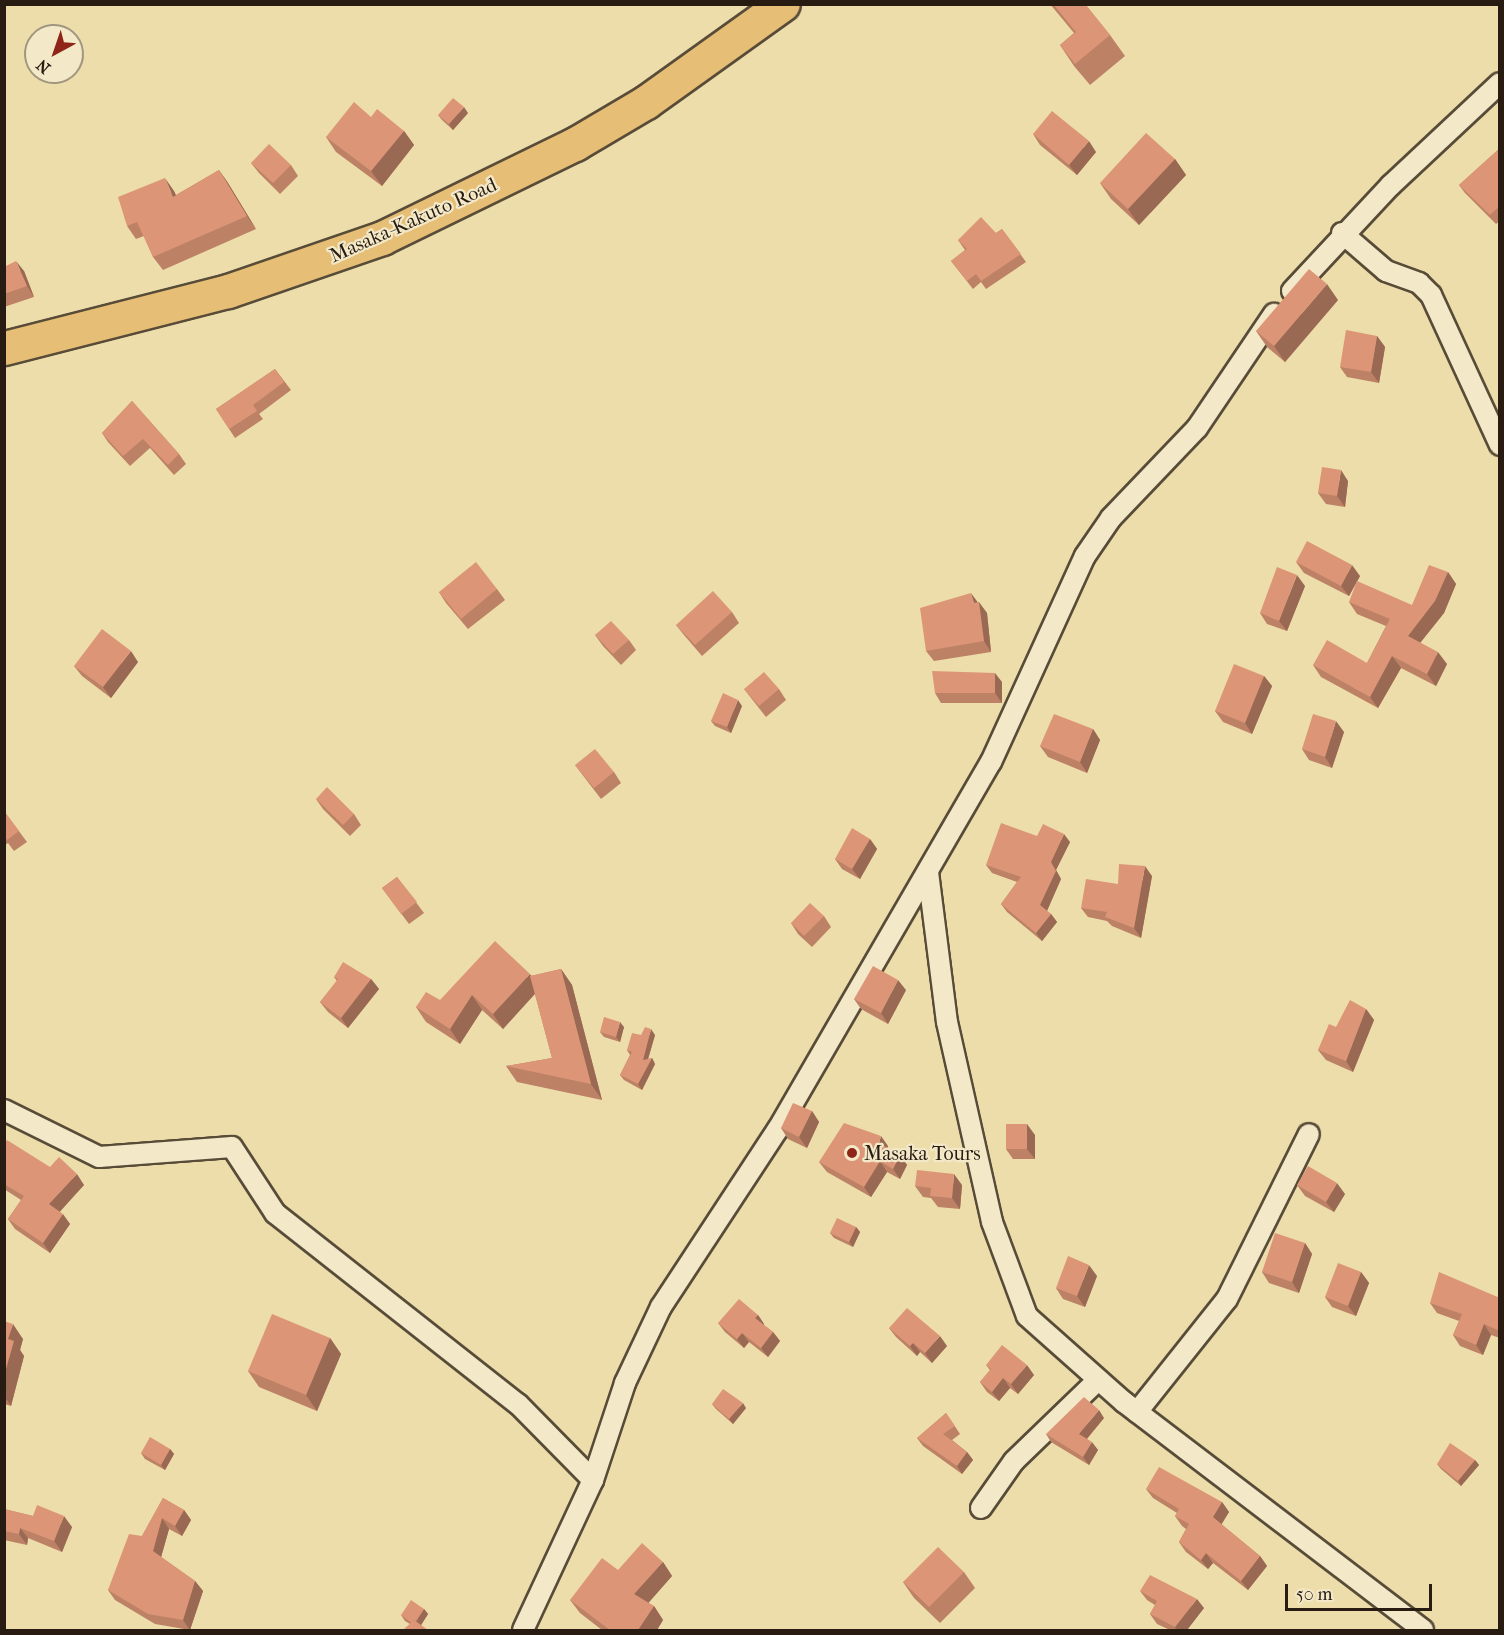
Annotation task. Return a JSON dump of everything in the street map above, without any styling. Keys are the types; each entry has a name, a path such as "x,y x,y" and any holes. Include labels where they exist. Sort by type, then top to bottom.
{"highway":[{"name":"Masaka-Kakuto Road","path":"4,348 228,291 382,238 585,138 655,96 783,4"}],"street":[{"path":"523,1630 593,1480 626,1383 661,1307 778,1129 992,762 1085,556 1111,518 1197,428 1280,305 1342,234 1500,84"},
{"path":"1342,234 1386,271 1419,283 1431,294 1500,445"},
{"path":"928,872 947,1022 1009,1274 1027,1316 1137,1412 1423,1630"},
{"path":"4,1110 99,1157 232,1147 275,1213 518,1404 593,1480"},
{"path":"1137,1412 1227,1299 1309,1134"},
{"path":"981,1508 1014,1461 1098,1380"}],"building":[{"path":"1053,4 1085,4 1110,35 1075,64 1060,45 1076,32"},
{"path":"453,98 464,107 449,124 438,115"},
{"path":"354,102 371,117 377,109 404,131 371,171 326,137"},
{"path":"1052,111 1089,141 1069,165 1033,134"},
{"path":"1146,133 1175,159 1128,209 1100,183"},
{"path":"269,144 291,165 273,183 251,163"},
{"path":"1500,148 1500,206 1490,215 1459,185"},
{"path":"219,170 247,216 153,257 137,222 127,226 118,197 165,178 173,197"},
{"path":"981,217 996,233 1002,229 1021,254 981,281 976,274 967,281 951,261 967,249 958,240"},
{"path":"16,261 27,286 4,294 4,267"},
{"path":"1309,269 1327,284 1274,346 1256,331"},
{"path":"1346,330 1377,336 1371,372 1340,367"},
{"path":"275,369 284,382 253,405 257,411 229,429 216,409"},
{"path":"132,401 179,454 168,465 143,439 123,456 102,433"},
{"path":"1322,467 1341,470 1337,496 1318,493"},
{"path":"1307,541 1352,565 1341,586 1296,562"},
{"path":"476,562 497,589 461,619 439,592"},
{"path":"1429,565 1448,572 1435,601 1408,636 1438,652 1427,674 1392,656 1370,697 1313,665 1327,640 1367,663 1390,619 1349,602 1357,581 1412,605"},
{"path":"1277,567 1297,575 1279,621 1260,613"},
{"path":"713,591 732,612 695,645 676,625"},
{"path":"971,593 974,603 979,602 984,641 926,651 920,608"},
{"path":"611,621 629,640 613,654 595,635"},
{"path":"102,629 131,651 103,687 74,666"},
{"path":"1234,664 1264,676 1245,723 1215,711"},
{"path":"932,671 995,673 995,693 935,693"},
{"path":"764,672 779,689 759,706 744,689"},
{"path":"723,693 738,700 727,727 711,721"},
{"path":"1054,714 1093,729 1080,762 1040,746"},
{"path":"1313,714 1336,721 1325,757 1302,749"},
{"path":"595,749 614,772 594,788 575,765"},
{"path":"327,787 354,814 343,825 316,799"},
{"path":"4,811 19,831 7,840 4,837"},
{"path":"1001,823 1037,836 1043,824 1064,834 1051,862 1056,871 1040,905 1051,914 1036,933 1001,904 1021,877 986,865"},
{"path":"852,828 870,839 852,869 835,859"},
{"path":"1119,864 1145,866 1134,928 1105,917 1107,912 1081,908 1086,879 1118,884"},
{"path":"397,877 417,902 401,914 382,888"},
{"path":"810,903 824,916 804,936 791,923"},
{"path":"495,941 530,974 493,1014 472,995 450,1029 416,1007 426,992 440,1000"},
{"path":"343,962 371,979 341,1018 320,1002 338,979 334,977"},
{"path":"873,966 898,980 881,1013 854,999"},
{"path":"561,969 591,1084 506,1066 552,1058 530,976"},
{"path":"1350,1000 1366,1009 1346,1061 1318,1050 1329,1024 1336,1027"},
{"path":"604,1017 620,1022 616,1037 600,1032"},
{"path":"645,1027 651,1029 643,1060 652,1058 638,1084 620,1075 632,1052 627,1050 632,1033 641,1035"},
{"path":"793,1103 812,1111 799,1137 781,1128"},
{"path":"844,1123 881,1136 879,1143 900,1155 893,1169 880,1161 864,1187 819,1162"},
{"path":"1006,1124 1027,1124 1027,1149 1006,1149"},
{"path":"7,1140 50,1167 59,1157 77,1174 49,1204 63,1214 43,1243 8,1219 24,1196 4,1184 4,1144"},
{"path":"1308,1166 1337,1183 1326,1202 1297,1185"},
{"path":"917,1170 954,1174 952,1198 930,1196 931,1188 915,1186"},
{"path":"837,1218 856,1227 849,1242 830,1233"},
{"path":"1275,1233 1305,1243 1292,1282 1262,1272"},
{"path":"1068,1256 1089,1265 1077,1296 1056,1288"},
{"path":"1338,1263 1361,1272 1348,1306 1325,1297"},
{"path":"1439,1272 1500,1298 1500,1331 1484,1324 1476,1345 1453,1335 1462,1314 1430,1303"},
{"path":"739,1299 758,1315 755,1318 773,1332 761,1348 742,1333 737,1339 718,1323"},
{"path":"907,1308 940,1336 925,1353 913,1343 910,1346 889,1328"},
{"path":"272,1314 330,1338 306,1395 248,1371"},
{"path":"4,1321 13,1324 8,1339 14,1341 4,1376"},
{"path":"1002,1345 1027,1365 1011,1384 1003,1378 992,1392 980,1382 991,1369 986,1365"},
{"path":"723,1389 743,1403 729,1419 712,1404"},
{"path":"1084,1397 1099,1410 1079,1434 1092,1442 1083,1457 1046,1434"},
{"path":"946,1413 955,1426 943,1434 967,1452 957,1466 917,1438"},
{"path":"1500,1429 1500,1458 1498,1430"},
{"path":"150,1437 170,1449 161,1465 141,1453"},
{"path":"1450,1443 1475,1460 1458,1481 1437,1464"},
{"path":"1159,1467 1222,1502 1213,1517 1260,1556 1241,1581 1206,1553 1201,1560 1179,1542 1189,1524 1175,1516 1179,1509 1146,1489"},
{"path":"163,1498 184,1510 175,1526 162,1518 153,1551 195,1581 183,1620 148,1614 108,1590 129,1534 142,1536"},
{"path":"37,1505 64,1516 54,1541 20,1528 19,1534 4,1531 4,1509 33,1516"},
{"path":"642,1543 663,1562 634,1594 654,1606 638,1630 610,1630 570,1600 602,1558 618,1570"},
{"path":"938,1547 964,1572 929,1607 903,1582"},
{"path":"1150,1575 1197,1599 1175,1627 1150,1614 1157,1601 1140,1591"},
{"path":"411,1600 424,1609 412,1623 401,1615"},
{"path":"414,1620 428,1630 403,1630"}],"place":[{"name":"Masaka Tours","path":"852,1153"}]}
